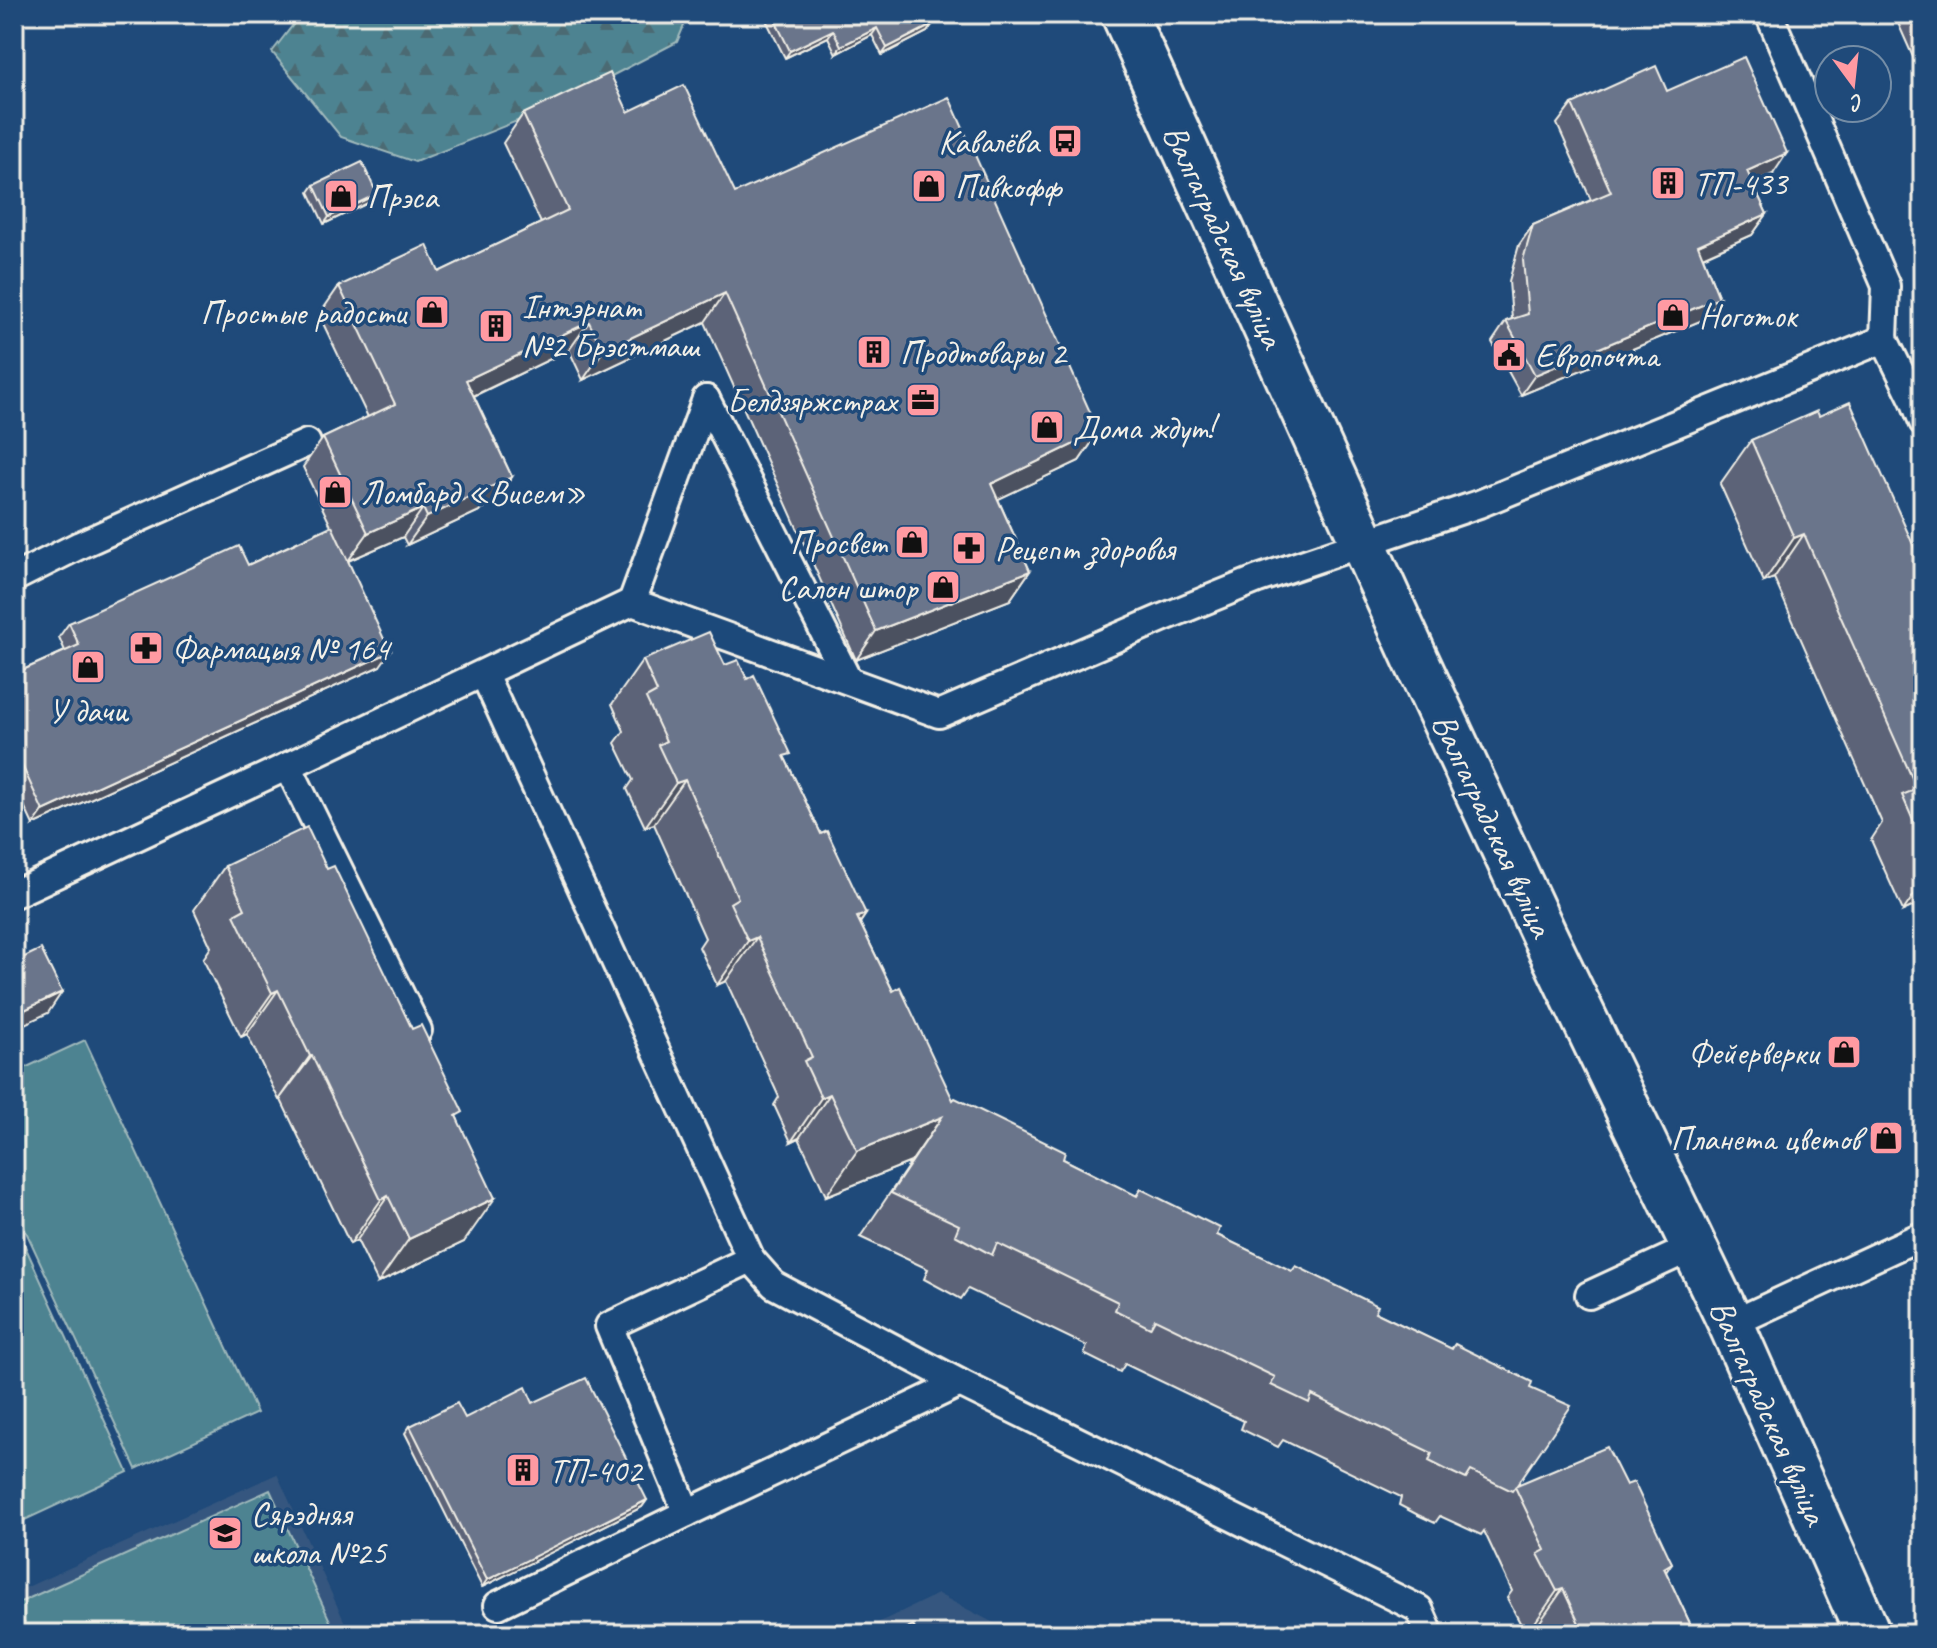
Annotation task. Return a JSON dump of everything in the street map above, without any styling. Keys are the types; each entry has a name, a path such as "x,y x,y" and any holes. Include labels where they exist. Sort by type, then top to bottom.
{"main road":[{"name":"Валгаградская вуліца","path":"1124,14 1362,543 1545,937 1731,1324 1868,1634"}],"lane":[{"path":"1769,14 1886,286 1884,339 1920,406"},
{"path":"632,602 939,714 1258,579 1479,504 1884,339"},
{"path":"14,894 632,602 706,399 848,680"},
{"path":"14,578 307,443"},
{"path":"484,674 751,1259 774,1285 960,1383 1419,1609 1430,1634"},
{"path":"288,766 418,1030"},
{"path":"1731,1324 1923,1235"},
{"path":"1589,1295 1693,1247"},
{"path":"687,1513 609,1326 751,1259"},
{"path":"498,1605 960,1383"}],"shaded area":[{"name":"Сярэдняя школа №25","path":"277,1474 350,1634 14,1634 14,1593"},
{"path":"938,1594 1015,1634 855,1634"}],"green space":[{"path":"309,14 689,14 677,42 552,107 415,162 341,137 272,52 299,17"},
{"path":"85,1040 257,1413 136,1469 14,1210 14,1073"},
{"path":"14,1222 128,1472 14,1525"},
{"name":"Сярэдняя школа №25","path":"270,1490 336,1634 14,1634 14,1605"}],"building":[{"path":"772,14 927,14 932,25 887,48 877,28 841,46 833,30 790,51"},
{"path":"1744,57 1787,153 1747,171 1767,214 1698,245 1719,298 1535,375 1506,321 1528,314 1523,260 1533,225 1611,192 1572,104 1656,66 1667,91"},
{"path":"610,73 628,112 684,85 735,193 949,97 1099,432 991,484 1030,571 876,631 725,293 603,351 589,322 466,380 512,477 427,517 423,508 368,533 323,438 395,404 339,286 427,245 439,272 568,210 523,114"},
{"name":"Прэса","path":"362,162 377,194 329,217 314,185"},
{"path":"1850,402 1923,567 1923,843 1902,795 1917,789 1804,534 1794,538 1751,440 1817,411 1819,416"},
{"path":"332,526 390,652 43,811 14,748 14,674 79,645 69,623 239,546 248,565"},
{"path":"709,632 725,665 738,660 747,679 754,675 791,754 784,756 821,834 827,831 866,914 857,917 893,991 900,987 953,1100 955,1098 1065,1152 1063,1159 1137,1196 1141,1189 1220,1228 1217,1235 1292,1271 1296,1266 1378,1306 1375,1312 1452,1349 1455,1344 1532,1382 1530,1388 1571,1406 1517,1485 1607,1447 1626,1485 1634,1482 1672,1563 1664,1568 1695,1634 1584,1634 1563,1589 1557,1591 1538,1554 1545,1550 1515,1487 1512,1491 1471,1471 1466,1479 1449,1471 1429,1461 1432,1453 1312,1395 1309,1403 1271,1385 1275,1377 1155,1319 1150,1328 1115,1310 1118,1302 997,1243 992,1255 955,1235 959,1225 891,1193 942,1117 857,1151 830,1094 821,1098 804,1061 812,1057 757,937 748,941 730,903 738,898 685,780 676,783 658,745 666,741 646,698 657,692 643,660"},
{"path":"307,827 327,869 334,866 412,1029 421,1025 463,1112 456,1116 495,1198 409,1239 388,1196 381,1200 278,990 272,993 234,915 245,909 225,866"},
{"path":"41,949 62,992 14,1015 14,962"},
{"name":"ТП-402","path":"586,1378 647,1500 487,1580 410,1426 457,1403 465,1418 526,1387 533,1403"},
{"path":"913,1625 917,1634 894,1634"}],"place":[{"name":"Кавалёва","path":"1065,141"},
{"name":"ТП-433","path":"1668,183"},
{"name":"Пивкофф","path":"929,186"},
{"name":"Прэса","path":"341,196"},
{"name":"Простые радости","path":"432,312"},
{"name":"Ноготок","path":"1673,315"},
{"name":"Інтэрнат №2 Брэстмаш","path":"496,326"},
{"name":"Продтовары 2","path":"874,352"},
{"name":"Европочта","path":"1509,355"},
{"name":"Белдзяржстрах","path":"923,400"},
{"name":"Дома ждут!","path":"1047,427"},
{"name":"Ломбард «Висем»","path":"335,492"},
{"name":"Просвет","path":"912,542"},
{"name":"Рецепт здоровья","path":"969,548"},
{"name":"Салон штор","path":"943,587"},
{"name":"Фармацыя № 164","path":"146,648"},
{"name":"У дачи","path":"88,667"},
{"name":"Фейерверки","path":"1844,1052"},
{"name":"Планета цветов","path":"1886,1138"},
{"name":"ТП-402","path":"523,1470"},
{"name":"Сярэдняя школа №25","path":"225,1533"}]}
